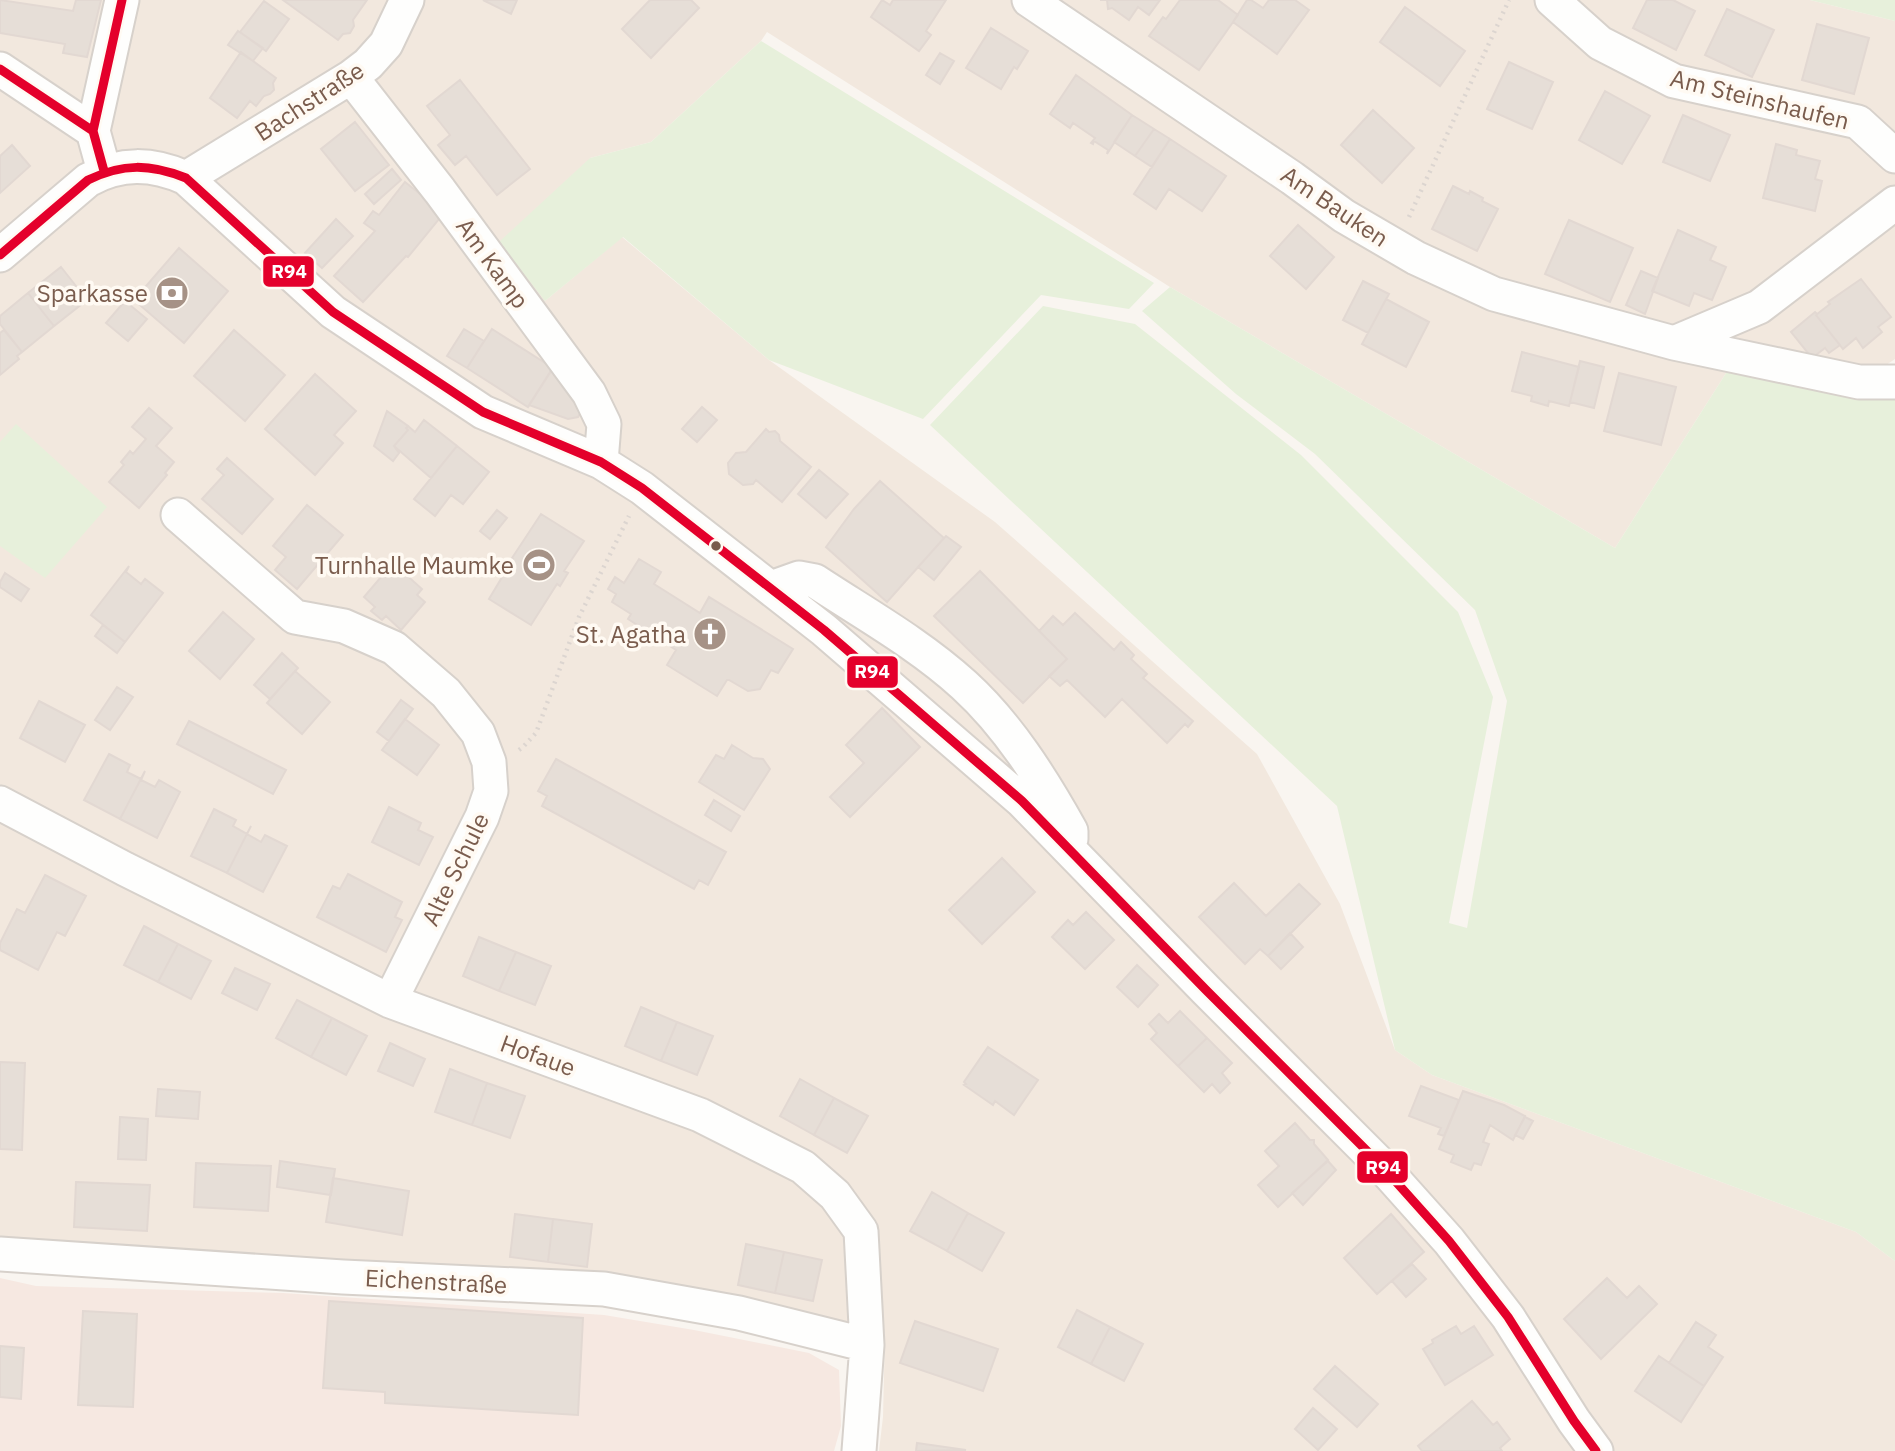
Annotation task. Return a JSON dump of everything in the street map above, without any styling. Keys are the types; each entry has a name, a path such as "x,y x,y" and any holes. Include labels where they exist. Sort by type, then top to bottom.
{"street":[{"path":"104,172 93,131 122,0"},
{"name":"Bachstraße","path":"186,178 368,64 386,44 407,0"},
{"name":"Am Bauken","path":"1029,0 1344,216 1416,258 1494,294 1674,343 1859,382 1895,382"},
{"name":"Am Steinshaufen","path":"1552,0 1601,43 1674,81 1858,122 1895,156"},
{"path":"0,69 93,131"},
{"name":"Am Kamp","path":"351,77 440,191 589,393 604,424 601,462"},
{"path":"0,255 88,180 104,172 130,166 169,170 186,178 333,312 483,412 601,462 642,488 824,630 1022,801 1381,1165 1415,1203 1508,1317 1596,1451"},
{"path":"1674,343 1759,307 1895,202"},
{"name":"Alte Schule","path":"178,515 295,617 344,626 394,648 446,692 478,733 489,762 491,790 482,817 390,1001"},
{"path":"771,588 799,578 815,581 917,648 964,685 998,720 1058,807 1071,831 1072,852"},
{"name":"Hofaue","path":"0,803 125,869 390,1001 700,1115 803,1167 835,1195 861,1231 867,1345 859,1451"},
{"name":"Eichenstraße","path":"0,1254 343,1277 604,1289 739,1313 867,1345"}],"path":[{"path":"1396,247 1509,0"},
{"path":"489,762 523,747 536,733 579,617 642,488"}],"shaded area":[{"path":"0,0 1810,0 1895,21 1895,359 1871,375 1728,370 1615,548 1170,287 767,32 761,41 651,142 590,158 545,301 622,237 769,360 995,522 1257,754 1340,904 1395,1050 1432,1075 1856,1232 1895,1261 1895,1451 879,1451 883,1417 885,1333 845,1323 40,1246 0,1237"},
{"path":"0,1278 36,1286 283,1293 604,1315 694,1330 809,1353 839,1370 841,1426 834,1451 0,1451"}],"green space":[{"path":"1810,0 1895,0 1895,21"},
{"path":"761,41 1154,283 1129,309 1041,295 923,419 769,360 623,237 545,301 499,242 590,158 651,142"},
{"path":"1170,287 1615,548 1728,370 1895,388 1895,1261 1856,1232 1432,1075 1395,1050 1337,806 930,425 1043,306 1135,324 1301,455 1458,612 1493,697 1449,923 1467,928 1507,701 1475,610 1315,454 1236,394 1142,311"},
{"path":"16,424 107,507 45,578 0,546 0,442"}],"building":[{"path":"0,0 73,11 76,0 101,0 87,57 63,53 65,44 0,33"},
{"path":"283,0 367,0 353,20 354,26 350,33 343,34 338,40"},
{"path":"483,0 517,0 511,14"},
{"path":"650,0 691,0 699,8 651,58 622,29"},
{"path":"882,0 890,5 893,0 946,0 926,31 931,35 919,51 871,17"},
{"path":"1107,0 1160,0 1149,15 1138,7 1129,20 1112,8 1108,9"},
{"path":"1180,0 1218,0 1238,15 1199,70 1149,36"},
{"path":"1247,0 1263,8 1269,0 1295,0 1309,10 1277,54 1233,22"},
{"path":"1647,0 1673,0 1695,11 1676,50 1633,28"},
{"path":"264,1 289,19 266,51 240,32"},
{"path":"1405,7 1465,51 1440,86 1380,42"},
{"path":"1727,9 1774,30 1752,77 1705,55"},
{"path":"1817,24 1869,38 1854,94 1802,80"},
{"path":"991,28 1028,51 1017,69 1014,67 1001,89 966,68"},
{"path":"238,31 263,48 253,61 228,45"},
{"path":"241,52 276,78 273,83 274,90 264,96 256,106 250,101 237,118 210,98"},
{"path":"940,53 954,61 940,84 926,75"},
{"path":"1509,62 1553,82 1532,129 1487,109"},
{"path":"1076,75 1132,115 1107,154 1108,150 1094,141 1091,143 1095,138 1073,123 1070,128 1050,114"},
{"path":"460,80 530,169 497,195 466,156 455,165 438,145 450,135 427,106"},
{"path":"1605,91 1650,116 1622,164 1579,140"},
{"path":"1373,110 1414,148 1382,183 1341,145"},
{"path":"1132,115 1154,129 1135,156 1114,142"},
{"path":"1683,115 1730,135 1710,181 1663,162"},
{"path":"355,122 389,165 355,191 321,149"},
{"path":"1154,129 1170,139 1152,167 1135,156"},
{"path":"1170,139 1226,176 1202,211 1169,189 1156,209 1134,194"},
{"path":"1776,144 1797,150 1796,155 1820,161 1815,179 1822,181 1815,211 1763,198"},
{"path":"12,145 30,166 0,193 0,156"},
{"path":"392,169 401,180 374,204 365,194"},
{"path":"405,182 444,213 408,257 406,256 363,302 334,276 375,231 364,223 373,211 379,215"},
{"path":"1453,186 1469,194 1470,191 1498,209 1477,251 1432,229"},
{"path":"336,219 353,236 322,268 305,253"},
{"path":"1569,220 1633,248 1610,302 1545,274"},
{"path":"1298,225 1334,257 1306,289 1270,256"},
{"path":"1678,230 1716,247 1710,260 1726,267 1712,300 1694,293 1689,306 1652,291"},
{"path":"179,248 228,291 184,343 134,300"},
{"path":"61,267 87,300 54,326 28,293"},
{"path":"1641,271 1658,278 1645,314 1626,305"},
{"path":"1861,279 1891,317 1878,327 1882,332 1863,348 1856,338 1843,349 1816,315 1830,304 1828,302"},
{"path":"1363,281 1389,294 1368,333 1343,320"},
{"path":"28,293 54,326 22,352 0,324 0,316"},
{"path":"1386,299 1429,322 1406,367 1362,344"},
{"path":"125,301 147,319 128,341 106,323"},
{"path":"1815,312 1840,345 1829,353 1825,348 1812,358 1791,332"},
{"path":"464,329 484,341 467,368 447,356"},
{"path":"492,329 553,368 528,407 467,368"},
{"path":"4,330 22,352 17,356 19,359 0,375 0,333"},
{"path":"234,330 285,375 245,421 194,376"},
{"path":"1522,352 1579,367 1569,406 1549,401 1548,406 1531,401 1532,396 1512,391"},
{"path":"1580,361 1604,367 1594,408 1570,402"},
{"path":"552,369 583,408 578,417 568,419 529,405"},
{"path":"1619,373 1676,387 1661,445 1604,431"},
{"path":"315,374 356,411 334,435 343,443 315,475 265,429"},
{"path":"702,407 717,420 697,442 682,429"},
{"path":"149,408 172,428 156,446 174,462 165,473 167,475 139,508 109,482 124,465 121,462 130,451 133,454 146,439 132,427"},
{"path":"387,411 408,426 408,430 394,446 399,453 393,461 374,446"},
{"path":"424,420 457,446 431,478 394,446 408,430 408,426 415,432"},
{"path":"766,429 769,432 775,431 780,441 811,467 782,502 756,480 753,484 743,485 729,474 728,463 736,453 746,452"},
{"path":"457,446 489,472 463,504 451,495 435,516 414,499"},
{"path":"227,458 273,499 242,534 202,499 224,475 217,469"},
{"path":"819,470 848,494 826,518 798,494"},
{"path":"880,481 944,538 887,602 826,547 854,509"},
{"path":"307,505 343,535 297,589 275,570 286,557 273,546"},
{"path":"497,510 507,518 490,539 480,531"},
{"name":"Turnhalle Maumke","path":"541,514 584,541 564,571 568,573 560,586 557,584 531,625 489,599"},
{"path":"946,536 961,547 934,580 918,567"},
{"name":"St. Agatha","path":"639,559 661,572 654,584 700,613 709,597 793,649 778,673 771,670 760,689 748,691 727,680 717,696 667,665 676,650 628,619 631,614 612,602 616,594 608,589 615,577 624,583"},
{"path":"393,563 422,589 417,595 425,602 401,630 386,616 382,620 371,611 375,607 364,597"},
{"path":"129,566 126,572 141,584 145,579 163,593 125,642 91,615"},
{"path":"980,571 1067,659 1023,703 934,616"},
{"path":"5,573 29,589 21,601 0,587"},
{"path":"223,612 254,639 220,679 189,651"},
{"path":"1075,613 1114,650 1121,642 1134,655 1131,659 1147,674 1143,678 1193,721 1188,727 1185,724 1167,743 1122,699 1105,717 1067,680 1060,686 1049,676 1067,659 1039,631 1053,616 1063,625"},
{"path":"103,625 125,642 117,653 95,636"},
{"path":"282,653 298,668 270,699 254,685"},
{"path":"295,671 330,702 302,734 267,703"},
{"path":"117,687 133,697 110,730 95,720"},
{"path":"401,700 413,709 389,741 377,732"},
{"path":"39,701 85,725 65,762 20,738"},
{"path":"882,708 920,747 850,817 830,797 864,763 846,745"},
{"path":"405,719 439,745 417,775 382,750"},
{"path":"189,721 286,770 273,794 177,744"},
{"path":"732,745 753,758 763,759 770,769 744,810 699,782 716,755 724,759"},
{"path":"109,754 130,765 127,772 141,779 120,819 84,800"},
{"path":"556,759 726,852 708,885 699,880 694,889 542,806 547,796 538,791"},
{"path":"145,771 141,780 155,787 159,780 180,792 157,838 120,819"},
{"path":"714,800 740,816 731,831 705,815"},
{"path":"389,807 421,823 418,830 433,837 419,865 372,842"},
{"path":"214,809 236,820 233,826 247,834 227,873 191,856"},
{"path":"251,826 247,834 261,842 265,835 287,846 263,892 227,873"},
{"path":"1002,858 1035,892 982,944 949,910"},
{"path":"348,874 402,902 395,917 402,920 386,952 317,917 333,886 340,889"},
{"path":"45,875 86,896 65,936 57,932 38,970 0,950 0,943 17,909 25,913"},
{"path":"1234,883 1266,916 1299,884 1320,904 1268,956 1260,949 1245,964 1199,917"},
{"path":"1086,912 1114,940 1085,969 1052,937 1068,920 1073,925"},
{"path":"144,926 178,944 158,982 124,965"},
{"path":"1290,933 1303,947 1281,969 1268,956"},
{"path":"479,937 516,952 499,991 463,976"},
{"path":"178,944 211,961 191,999 158,982"},
{"path":"516,952 551,966 535,1005 499,991"},
{"path":"1137,965 1158,985 1138,1007 1117,987"},
{"path":"235,968 270,984 257,1010 222,993"},
{"path":"297,1000 332,1018 311,1057 276,1038"},
{"path":"641,1007 677,1022 661,1061 625,1046"},
{"path":"1180,1011 1207,1038 1178,1066 1151,1039 1157,1033 1149,1024 1159,1014 1168,1023"},
{"path":"332,1018 367,1036 346,1075 311,1057"},
{"path":"677,1022 713,1036 697,1075 661,1061"},
{"path":"1207,1038 1232,1063 1222,1073 1230,1083 1220,1093 1212,1084 1204,1092 1178,1066"},
{"path":"390,1043 425,1059 413,1086 378,1071"},
{"path":"988,1047 1038,1080 1014,1115 995,1101 993,1105 964,1085"},
{"path":"0,1062 25,1063 22,1150 0,1149"},
{"path":"450,1069 487,1083 472,1125 435,1112"},
{"path":"800,1079 834,1098 814,1135 780,1116"},
{"path":"487,1083 525,1096 510,1138 472,1125"},
{"path":"1421,1086 1459,1100 1444,1136 1438,1134 1441,1128 1409,1116"},
{"path":"158,1089 200,1092 198,1119 156,1116"},
{"path":"1463,1091 1504,1105 1525,1116 1513,1140 1490,1125 1483,1142 1489,1144 1481,1165 1474,1163 1471,1170 1451,1162 1454,1155 1439,1149"},
{"path":"834,1098 868,1116 847,1153 814,1135"},
{"path":"120,1117 148,1119 146,1160 118,1159"},
{"path":"1525,1117 1533,1121 1523,1139 1515,1135"},
{"path":"1295,1123 1310,1140 1314,1140 1314,1144 1328,1160 1278,1207 1258,1185 1279,1166 1265,1151"},
{"path":"280,1161 335,1169 331,1195 277,1187"},
{"path":"1328,1161 1336,1170 1303,1205 1292,1193"},
{"path":"196,1163 271,1166 268,1211 194,1207"},
{"path":"333,1178 409,1191 402,1235 326,1222"},
{"path":"76,1182 150,1185 147,1231 74,1227"},
{"path":"932,1192 968,1213 947,1251 910,1231"},
{"path":"968,1213 1004,1233 982,1271 947,1251"},
{"path":"515,1214 553,1219 548,1262 510,1257"},
{"path":"1391,1214 1424,1252 1377,1294 1344,1258"},
{"path":"553,1219 592,1224 587,1267 548,1262"},
{"path":"746,1244 784,1252 775,1293 738,1285"},
{"path":"784,1252 822,1260 813,1301 775,1293"},
{"path":"1412,1264 1426,1279 1406,1297 1392,1281"},
{"path":"1607,1278 1627,1298 1639,1286 1657,1304 1601,1359 1564,1319"},
{"path":"329,1301 583,1318 578,1415 385,1403 385,1392 323,1388"},
{"path":"1077,1310 1110,1327 1091,1364 1058,1347"},
{"path":"83,1311 137,1314 133,1407 78,1405"},
{"path":"915,1321 998,1349 983,1391 900,1363"},
{"path":"1696,1322 1716,1335 1708,1347 1723,1357 1704,1386 1669,1363"},
{"path":"1456,1326 1461,1334 1474,1326 1493,1355 1445,1385 1423,1349 1433,1343 1432,1340"},
{"path":"1110,1327 1143,1344 1124,1381 1091,1364"},
{"path":"0,1346 24,1348 21,1399 0,1397"},
{"path":"1659,1356 1704,1386 1681,1422 1635,1391"},
{"path":"1335,1366 1378,1404 1357,1427 1314,1389"},
{"path":"1472,1401 1493,1425 1497,1422 1510,1439 1500,1448 1502,1451 1422,1451 1418,1446"},
{"path":"1313,1408 1337,1429 1318,1450 1295,1429"},
{"path":"917,1443 966,1450 916,1451"}],"transit line":[{"name":"R94","path":"93,131 122,0"},
{"name":"R94","path":"0,69 93,131 104,171"},
{"name":"R94","path":"0,255 88,180 101,174 137,167 160,170 186,178 333,312 483,412 601,462 642,488 824,630 1022,801 1381,1165 1449,1241 1508,1317 1596,1451"}],"place":[{"name":"Sparkasse","path":"172,293"},
{"name":"Turnhalle Maumke","path":"539,565"},
{"name":"St. Agatha","path":"710,634"}]}
